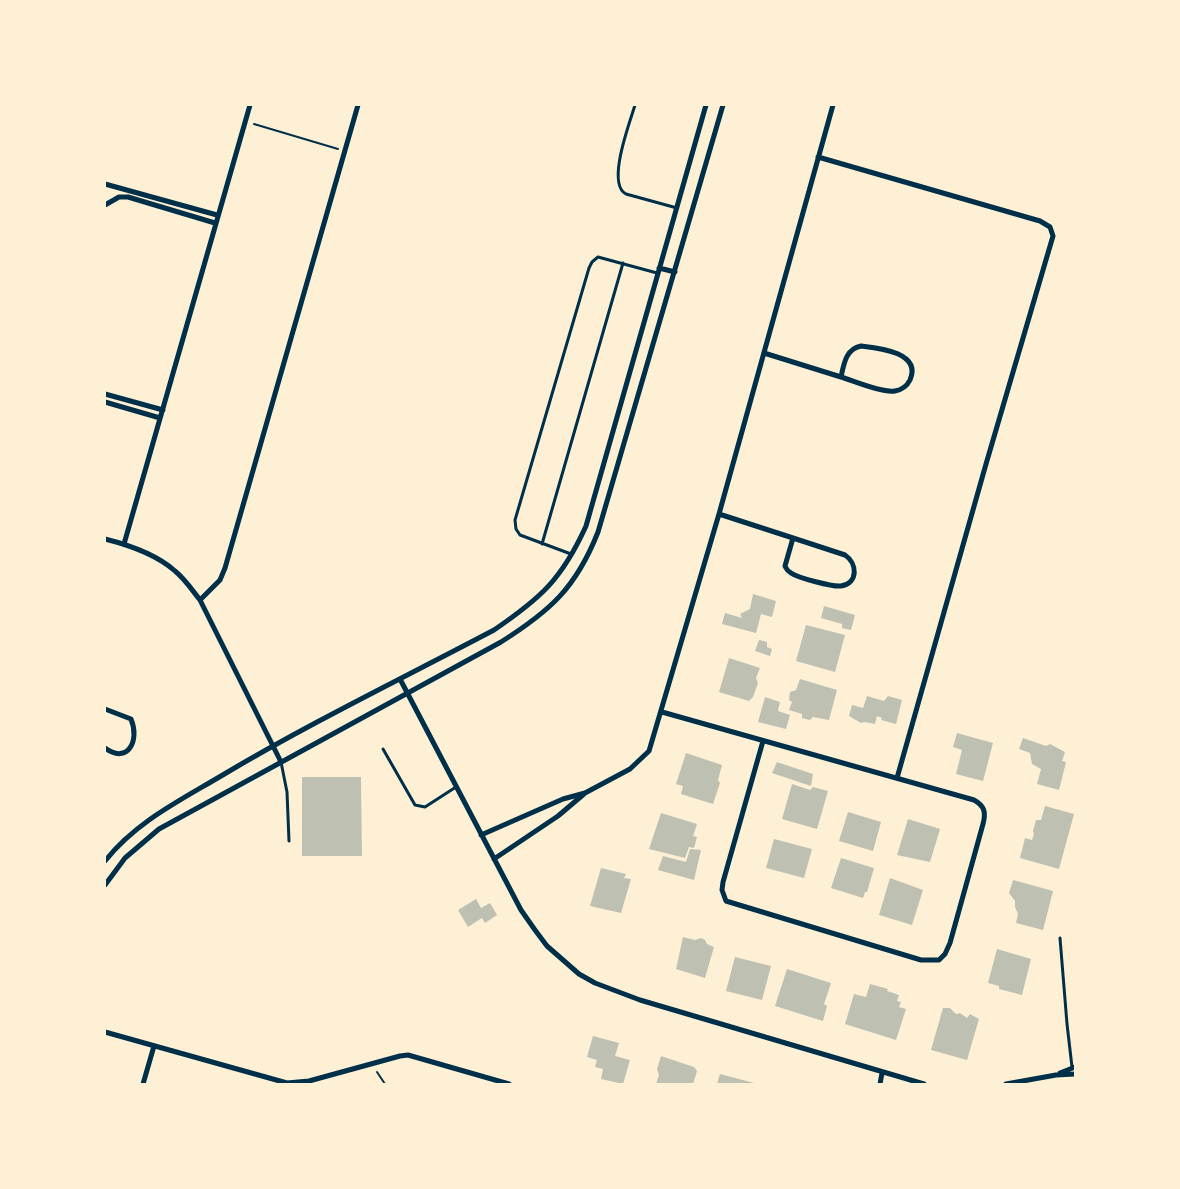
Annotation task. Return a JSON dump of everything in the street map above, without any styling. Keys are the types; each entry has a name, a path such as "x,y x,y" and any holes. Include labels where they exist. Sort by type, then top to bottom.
{"street":[{"path":"124,544 250,105"},
{"path":"200,600 220,580 225,568 358,105"},
{"path":"105,861 130,833 145,821 274,745 494,630 524,610 543,593 573,555 586,526 706,105"},
{"path":"105,885 125,858 159,829 501,642 532,622 572,584 588,558 598,532 723,105"},
{"path":"494,859 558,816 585,793 641,762 649,752 719,514 833,105"},
{"path":"818,157 1040,221 1050,227 1053,236 897,778"},
{"path":"105,183 218,215"},
{"path":"105,206 119,197 128,197 215,223"},
{"path":"658,271 675,272"},
{"path":"764,353 887,391 904,388 910,381 910,364 897,353 861,346 854,347 849,351 841,376"},
{"path":"105,394 163,410"},
{"path":"105,402 160,418"},
{"path":"719,514 793,538 845,555 855,566 855,574 851,581 837,586 791,573 785,566 793,538"},
{"path":"105,539 124,544 153,557 174,570 200,600 281,762"},
{"path":"400,679 521,910 547,946 579,974 595,983 640,1000 882,1073 897,1081 924,1084"},
{"path":"105,709 131,719 135,735 133,744 127,751 119,754 106,751"},
{"path":"662,712 974,800 981,804 985,817 950,943 939,960 921,960 726,902 722,890 723,882 763,741"},
{"path":"481,835 563,799 585,793"},
{"path":"105,1032 288,1083 309,1081 408,1055 509,1084"},
{"path":"143,1084 154,1046"},
{"path":"1006,1084 1074,1070"},
{"path":"880,1084 882,1073"}],"lane":[{"path":"635,105 619,165 619,187 626,194 676,208"},
{"path":"573,555 520,535 516,529 515,520 518,507 592,262 598,257 658,271"},
{"path":"542,544 623,263"},
{"path":"383,749 415,805 425,807 456,787"},
{"path":"281,762 287,792 289,841"},
{"path":"1060,938 1066,1024 1074,1070"}],"path":[{"path":"245,122 345,151"},
{"path":"371,1064 385,1084"}],"building":[{"path":"753,594 776,601 772,617 761,614 756,633 722,624 725,613 742,618 740,614 750,609"},
{"path":"824,606 855,615 851,630 842,628 842,624 821,618"},
{"path":"806,625 845,635 835,672 796,661"},
{"path":"759,640 767,642 767,647 772,649 770,656 755,651"},
{"path":"729,658 760,668 756,678 758,683 749,701 719,692"},
{"path":"800,679 837,690 829,720 813,717 810,720 802,718 802,714 789,710 792,702 789,700 790,692 796,690"},
{"path":"867,696 884,701 888,696 902,700 896,724 881,720 882,718 877,716 875,724 861,723 849,716 852,705 863,708"},
{"path":"765,697 780,702 778,711 790,715 786,729 758,722"},
{"path":"957,733 993,743 983,781 956,774 962,750 953,747"},
{"path":"1023,738 1046,746 1050,744 1065,752 1062,761 1066,762 1059,790 1037,784 1041,769 1032,764 1030,753 1019,749"},
{"path":"686,753 722,765 718,780 720,783 713,804 681,794 683,786 676,784"},
{"path":"777,762 813,774 811,786 772,773"},
{"path":"302,777 361,777 362,856 302,856"},
{"path":"792,784 810,790 813,787 828,791 817,829 782,819"},
{"path":"1045,806 1074,814 1059,869 1020,858 1025,838 1032,840 1036,820 1041,820"},
{"path":"848,812 881,822 873,851 839,841"},
{"path":"661,813 697,824 693,836 697,837 694,848 689,847 685,858 649,849"},
{"path":"908,819 940,829 930,862 897,855"},
{"path":"774,839 812,849 804,878 766,868"},
{"path":"690,849 701,850 694,880 658,870 663,856 686,862"},
{"path":"841,858 874,868 863,898 831,888"},
{"path":"601,868 626,874 624,878 631,879 621,913 590,906"},
{"path":"890,878 923,890 912,925 879,915"},
{"path":"1013,880 1053,891 1043,930 1016,923 1018,914 1015,901 1009,893"},
{"path":"476,899 481,908 490,903 497,915 485,923 482,918 468,927 458,910"},
{"path":"683,937 695,940 701,938 714,947 705,978 676,969"},
{"path":"997,949 1031,959 1022,995 999,989 999,986 988,983"},
{"path":"735,957 771,966 762,1000 726,991"},
{"path":"787,969 831,983 824,1004 827,1006 823,1021 775,1006"},
{"path":"870,984 899,995 897,1001 901,1002 899,1007 906,1009 896,1040 845,1024 854,994 866,997"},
{"path":"943,1008 950,1008 956,1014 960,1013 967,1018 970,1014 979,1019 967,1060 931,1050"},
{"path":"593,1036 619,1043 615,1056 630,1060 623,1084 601,1079 603,1069 595,1067 597,1060 587,1057"},
{"path":"661,1056 694,1067 697,1071 693,1084 656,1084"},
{"path":"720,1074 754,1083 717,1084"}]}
